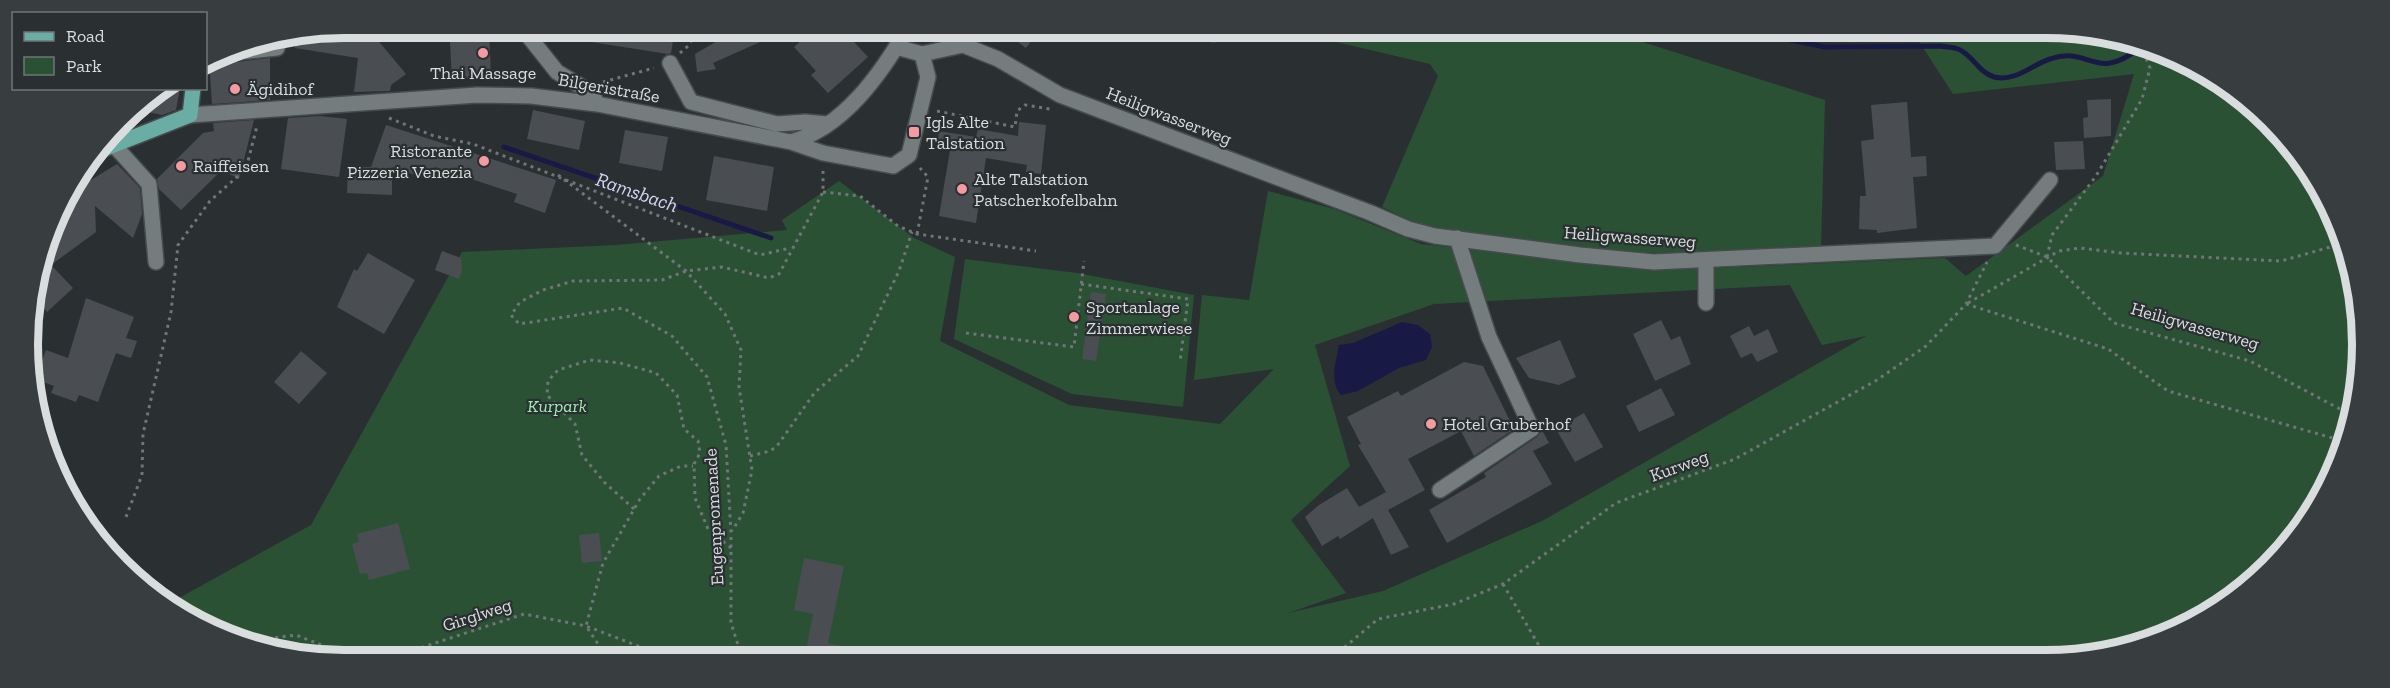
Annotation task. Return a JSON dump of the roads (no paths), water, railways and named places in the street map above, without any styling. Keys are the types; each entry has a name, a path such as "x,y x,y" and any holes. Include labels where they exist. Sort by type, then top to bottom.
{"main road":[{"path":"116,140 190,115 193,90"}],"street":[{"path":"530,38 557,72 592,93 597,104"},
{"path":"791,142 810,136 828,124 874,80 902,38"},
{"path":"896,47 922,54 963,45 969,38"},
{"path":"259,50 277,48 278,45"},
{"name":"Heiligwasserweg","path":"963,45 999,59 1060,95 1408,229 1435,236 1599,257 1654,262 1706,261 1995,246 2050,180"},
{"name":"Bilgeristraße","path":"190,115 495,95 597,104 791,142 824,153 893,166 909,155 928,77 922,54"},
{"path":"669,63 691,102 777,124 805,122 828,124"},
{"path":"115,140 149,184 156,262"},
{"path":"1440,490 1532,429 1489,337 1457,238"},
{"path":"1706,261 1706,303"}],"waterway":[{"name":"Ramsbach","path":"1781,38 1825,47 1940,46 1954,48 1968,55 1988,75 2002,78 2016,75 2050,59 2064,56 2075,56 2093,62 2113,63 2135,51"},
{"name":"Ramsbach","path":"504,147 771,238"}],"place":[{"name":"Thai Massage","path":"483,53"},
{"name":"Ägidihof","path":"235,89"},
{"name":"Igls Alte Talstation","path":"914,132"},
{"name":"Ristorante Pizzeria Venezia","path":"484,161"},
{"name":"Raiffeisen","path":"181,166"},
{"name":"Alte Talstation Patscherkofelbahn","path":"962,189"},
{"name":"Sportanlage Zimmerwiese","path":"1074,317"},
{"name":"Hotel Gruberhof","path":"1431,424"}],"park label":[{"name":"Kurpark","path":"557,406"}]}
